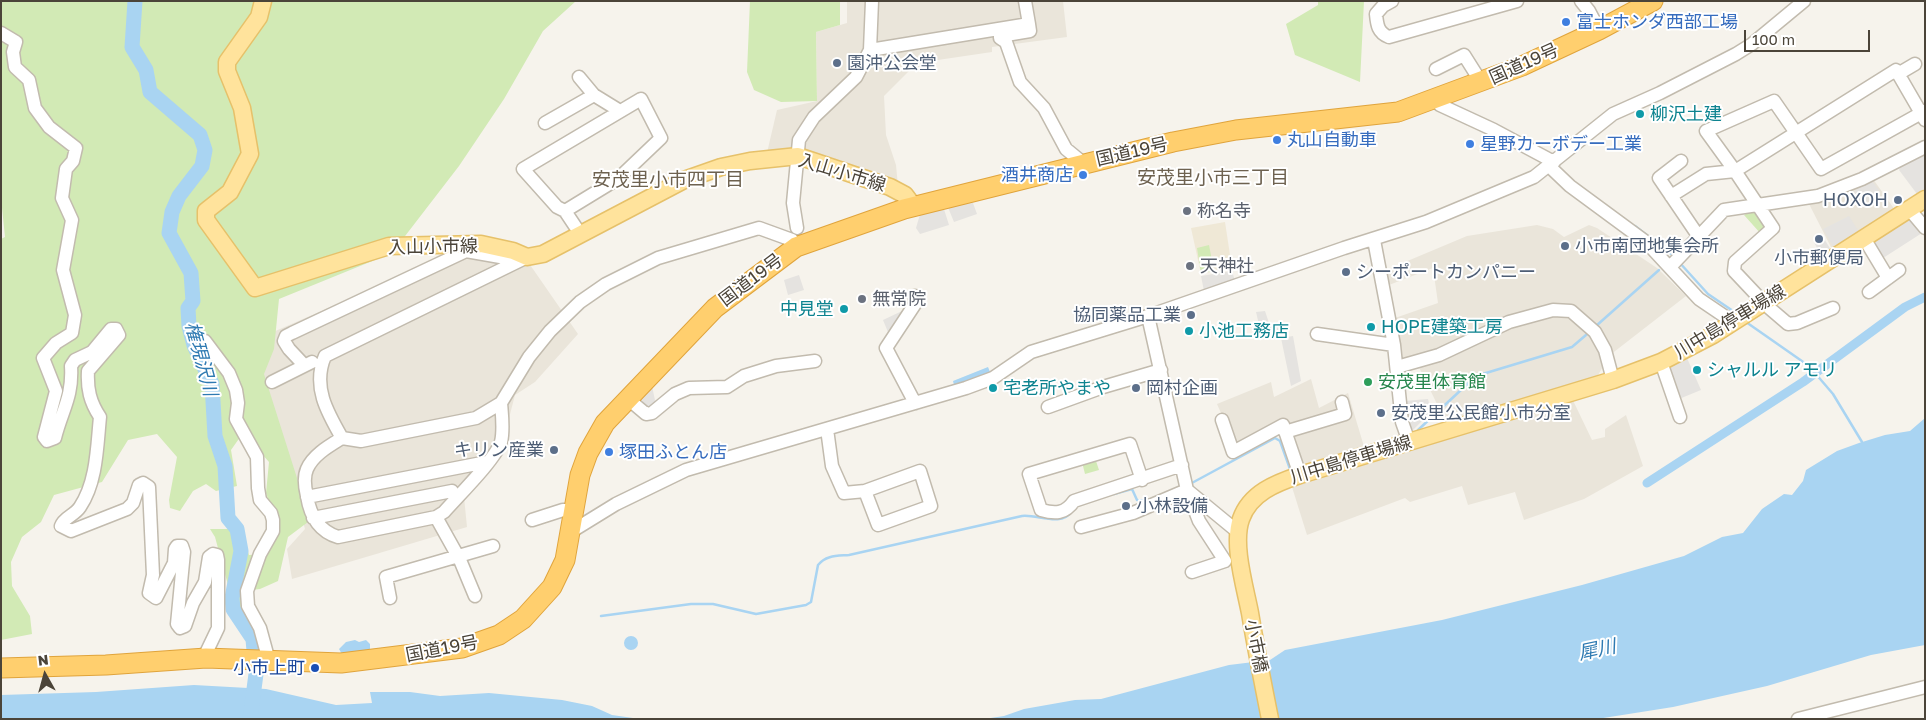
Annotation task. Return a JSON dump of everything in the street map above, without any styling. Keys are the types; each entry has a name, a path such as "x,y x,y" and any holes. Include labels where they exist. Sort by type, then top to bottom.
{"highway":[{"name":"国道19号","path":"1,668 106,665 206,658 341,663 462,648 499,635 524,619 552,587 564,560 580,475 588,453 605,423 715,308 796,247 849,227 914,207 1083,163 1218,133 1383,115 1436,100 1482,82 1599,30 1653,1"}],"main road":[{"name":"入山小市線","path":"263,1 259,17 226,62 242,108 250,154 230,192 206,211 206,220 256,288 389,246 481,244 513,251 521,260 543,254 684,180 740,163 798,156 890,187 905,194 914,207"},
{"name":"川中島停車場線","path":"1242,574 1238,532 1241,518 1249,504 1258,494 1270,486 1300,475 1613,380 1661,362 1695,346 1925,199"},
{"name":"小市橋","path":"1242,574 1270,719"}],"street":[{"path":"797,228 793,203 799,140 814,117 856,77 870,50 872,1"},
{"path":"1025,1 1030,31 1000,36 1000,38 1006,42 1020,82 1044,108 1066,149 1083,163"},
{"path":"1392,1 1383,6 1376,14 1378,27 1382,34 1389,37 1517,1"},
{"path":"1581,1 1589,11 1599,30"},
{"path":"570,530 577,528 616,504 686,470 827,430 993,378 1031,352 1148,316 1344,248 1374,240 1468,205 1534,177 1613,114 1667,90 1736,54 1752,44 1804,1"},
{"path":"870,50 1029,24"},
{"path":"1,32 16,42 13,52 15,68 29,80 35,108 40,116 76,148 73,162 66,169 62,198 72,220 63,270 75,315 72,333 56,343 43,358 56,391 44,437 47,441 55,438 61,414 68,404 72,383 71,366 75,360 92,352 111,329 116,329 119,335 92,364 88,371 89,395 92,406 100,417 94,467 80,508 63,520 61,526 71,532 120,513 133,502 138,485 143,483 149,487 153,575 150,593 156,598 174,562 175,549 177,546 182,546 184,552 177,624 180,628 184,626 192,603 204,582 209,557 213,554 217,555 218,628 207,650 206,658"},
{"path":"1436,69 1464,56 1482,82"},
{"path":"1898,74 1915,64"},
{"path":"1671,196 1706,174 1735,171 1796,133 1896,70 1924,114 1821,170 1796,133 1774,101 1706,131 1735,171 1773,228 1735,262 1732,268 1763,302 1788,324 1797,323 1833,308"},
{"path":"579,77 594,95 620,111"},
{"path":"545,123 594,95"},
{"path":"565,211 619,178 661,138 641,99 523,169 557,207 565,211 581,235"},
{"path":"1436,100 1440,105 1494,130 1551,164 1585,198 1674,262 1699,299 1733,322"},
{"path":"1674,262 1724,210 1818,196 1895,164 1925,147"},
{"path":"1681,161 1659,178 1699,237"},
{"path":"1909,208 1925,228"},
{"path":"501,403 502,423 500,442 487,462 452,496 436,517 338,537 327,534 313,518 308,509 304,485 306,471 312,460 342,438 361,441 476,418 501,403 522,366 550,331 580,302 606,284 658,258 759,228 792,240 796,247"},
{"path":"1864,238 1888,278"},
{"path":"1374,240 1394,345 1402,422 1409,442"},
{"path":"304,365 284,341 286,336 466,251 521,260"},
{"path":"272,382 521,260"},
{"path":"1869,292 1899,270"},
{"path":"915,296 915,304 886,348 915,403"},
{"path":"1397,367 1439,355 1509,322 1553,310 1571,311 1595,332 1605,350 1613,380"},
{"path":"1148,316 1187,490 1199,521 1224,561 1192,572"},
{"path":"1317,334 1394,345"},
{"path":"205,341 229,373 236,390 238,403 236,419 257,457 260,500 271,513 273,520 273,531 260,554 248,591 250,612 260,628 260,660"},
{"path":"325,356 318,381 320,391 342,438"},
{"path":"627,398 646,414 652,413 675,394 689,388 727,386 744,376 776,366 815,361"},
{"path":"1661,362 1680,418"},
{"path":"1048,407 1103,387 1161,370"},
{"path":"1285,432 1344,414 1342,402"},
{"path":"1222,420 1233,452 1283,425 1300,475"},
{"path":"827,430 832,466 844,493 865,490 920,471 931,506 878,525 865,490"},
{"path":"1142,480 1130,444 1029,474 1041,510 1052,513 1068,510 1074,502 1142,480 1182,465"},
{"path":"307,497 487,462"},
{"path":"451,469 452,496"},
{"path":"1081,527 1133,514 1187,490"},
{"path":"1187,490 1238,532"},
{"path":"313,518 452,496"},
{"path":"532,520 562,510 573,510"},
{"path":"436,517 458,555 476,596"},
{"path":"390,598 386,578 493,546"},
{"path":"1798,719 1925,687"}],"shaded area":[{"path":"847,1 1063,1 1067,37 992,47 992,52 931,61 931,68 909,71 884,96 886,135 896,165 898,186 766,157 777,110 817,101 816,32 847,23"},
{"path":"1925,151 1925,189 1917,194 1899,170 1901,164"},
{"path":"1873,179 1895,210 1833,251 1808,202"},
{"path":"1872,181 1879,190 1874,193 1876,197 1862,204 1854,191"},
{"path":"973,203 977,214 954,222 947,205"},
{"path":"943,206 949,225 920,234 916,228 921,211"},
{"path":"1849,216 1859,232 1834,248 1823,229"},
{"path":"1906,220 1913,220 1922,233 1880,260 1873,243"},
{"path":"1225,222 1232,268 1201,274 1191,228"},
{"path":"1537,225 1553,229 1564,237 1589,225 1597,228 1657,268 1686,296 1610,355 1598,375 1567,388 1592,440 1605,437 1605,429 1626,415 1643,466 1584,499 1524,520 1515,492 1468,505 1462,486 1410,502 1405,498 1307,535 1292,487 1305,481 1288,422 1235,445 1217,404 1271,382 1274,397 1311,379 1319,408 1348,393 1368,460 1443,438 1438,406 1414,357 1402,360 1395,318 1438,303 1433,268 1389,285 1386,270 1467,236"},
{"path":"1823,237 1831,250 1821,256 1814,242"},
{"path":"466,248 526,259 578,334 535,382 515,395 502,445 464,497 467,527 292,579 287,549 305,529 288,471 241,346"},
{"path":"1232,271 1235,281 1204,291 1201,276"},
{"path":"799,275 804,290 788,295 784,280"},
{"path":"902,311 906,314 890,337 883,320"},
{"path":"1265,311 1269,323 1277,322 1279,331 1261,333 1256,312"},
{"path":"1293,336 1301,381 1291,386 1281,338"},
{"path":"1687,358 1701,390 1679,399 1672,379 1670,365"},
{"path":"652,386 656,405 647,410 640,396"},
{"path":"1428,399 1431,412 1413,430 1407,423 1404,401"}],"green space":[{"path":"1,1 576,1 543,31 504,99 459,166 392,253 279,299 274,349 264,374 297,478 308,522 288,537 278,581 260,589 242,591 253,630 241,633 215,537 210,529 242,529 249,555 267,554 279,533 266,493 269,462 243,433 231,450 237,486 216,491 206,484 193,491 180,511 170,508 169,500 177,457 157,434 128,440 102,482 54,495 41,522 22,537 11,562 12,586 30,616 32,634 1,640 1,239 5,237 1,198"},
{"path":"750,1 840,1 840,25 816,32 817,101 781,102 754,90 747,72"},
{"path":"1318,1 1364,1 1360,82 1295,55 1286,24 1318,5"},
{"path":"1754,210 1766,224 1761,234 1744,215"},
{"path":"1209,245 1214,271 1201,273 1197,248"},
{"path":"1095,458 1099,470 1085,474 1082,462"}],"water":[{"path":"988,367 990,372 986,375 954,385 953,381"},
{"name":"犀川","path":"1925,418 1925,645 1871,655 1767,686 1673,707 1597,719 984,719 1004,716 1024,709 1075,700 1101,699 1229,665 1270,660 1285,650 1442,620 1582,585 1684,556 1722,537 1743,533 1762,509 1784,494 1792,495 1803,481 1806,470 1837,451 1885,435 1910,431"},
{"path":"628,636 634,636 638,643 634,650 628,650 624,646 624,640"},
{"path":"355,640 359,642 366,640 370,644 370,650 343,656 339,649 346,642"},
{"path":"194,685 266,689 336,705 372,703 370,692 410,692 440,696 489,693 562,700 592,706 612,715 640,719 1,719 1,695 96,692"}],"waterway":[{"name":"権現沢川","path":"135,1 132,47 146,70 150,92 200,135 205,150 202,166 179,196 172,212 169,233 191,273 193,301 188,308 189,326 194,345 212,384 215,436 225,466 228,518 237,529 241,551 232,598 233,609 253,639 256,674 250,719"},
{"path":"1635,226 1674,256"},
{"path":"1679,262 1708,294 1733,311"},
{"path":"1596,326 1659,270"},
{"path":"1647,483 1803,382 1905,307 1925,297"},
{"path":"1746,322 1809,366 1833,394 1862,442"},
{"path":"1418,430 1476,376 1572,347 1586,335"},
{"path":"1190,484 1275,438 1280,441 1290,469"},
{"path":"1114,494 1132,489 1137,500 1148,501"},
{"path":"601,616 691,604 713,604 756,614 806,605 811,602 818,565 828,558 849,555 1022,516 1061,519 1071,512"}],"place":[{"name":"富士ホンダ西部工場","path":"1566,22"},
{"name":"園沖公会堂","path":"837,63"},
{"name":"柳沢土建","path":"1640,114"},
{"name":"丸山自動車","path":"1277,140"},
{"name":"星野カーボデー工業","path":"1470,144"},
{"name":"酒井商店","path":"1083,175"},
{"name":"HOXOH","path":"1898,200"},
{"name":"称名寺","path":"1187,211"},
{"name":"小市郵便局","path":"1819,239"},
{"name":"小市南団地集会所","path":"1565,246"},
{"name":"天神社","path":"1190,266"},
{"name":"シーポートカンパニー","path":"1346,272"},
{"name":"無常院","path":"862,299"},
{"name":"中見堂","path":"844,309"},
{"name":"協同薬品工業","path":"1191,315"},
{"name":"HOPE建築工房","path":"1371,327"},
{"name":"小池工務店","path":"1189,331"},
{"name":"シャルル アモリ","path":"1697,370"},
{"name":"安茂里体育館","path":"1368,382"},
{"name":"宅老所やまや","path":"993,388"},
{"name":"岡村企画","path":"1136,388"},
{"name":"安茂里公民館小市分室","path":"1381,413"},
{"name":"キリン産業","path":"554,450"},
{"name":"塚田ふとん店","path":"609,452"},
{"name":"小林設備","path":"1126,506"},
{"name":"小市上町","path":"315,668"}],"district":[{"name":"安茂里小市三丁目","path":"1213,178"},
{"name":"安茂里小市四丁目","path":"668,180"}]}
